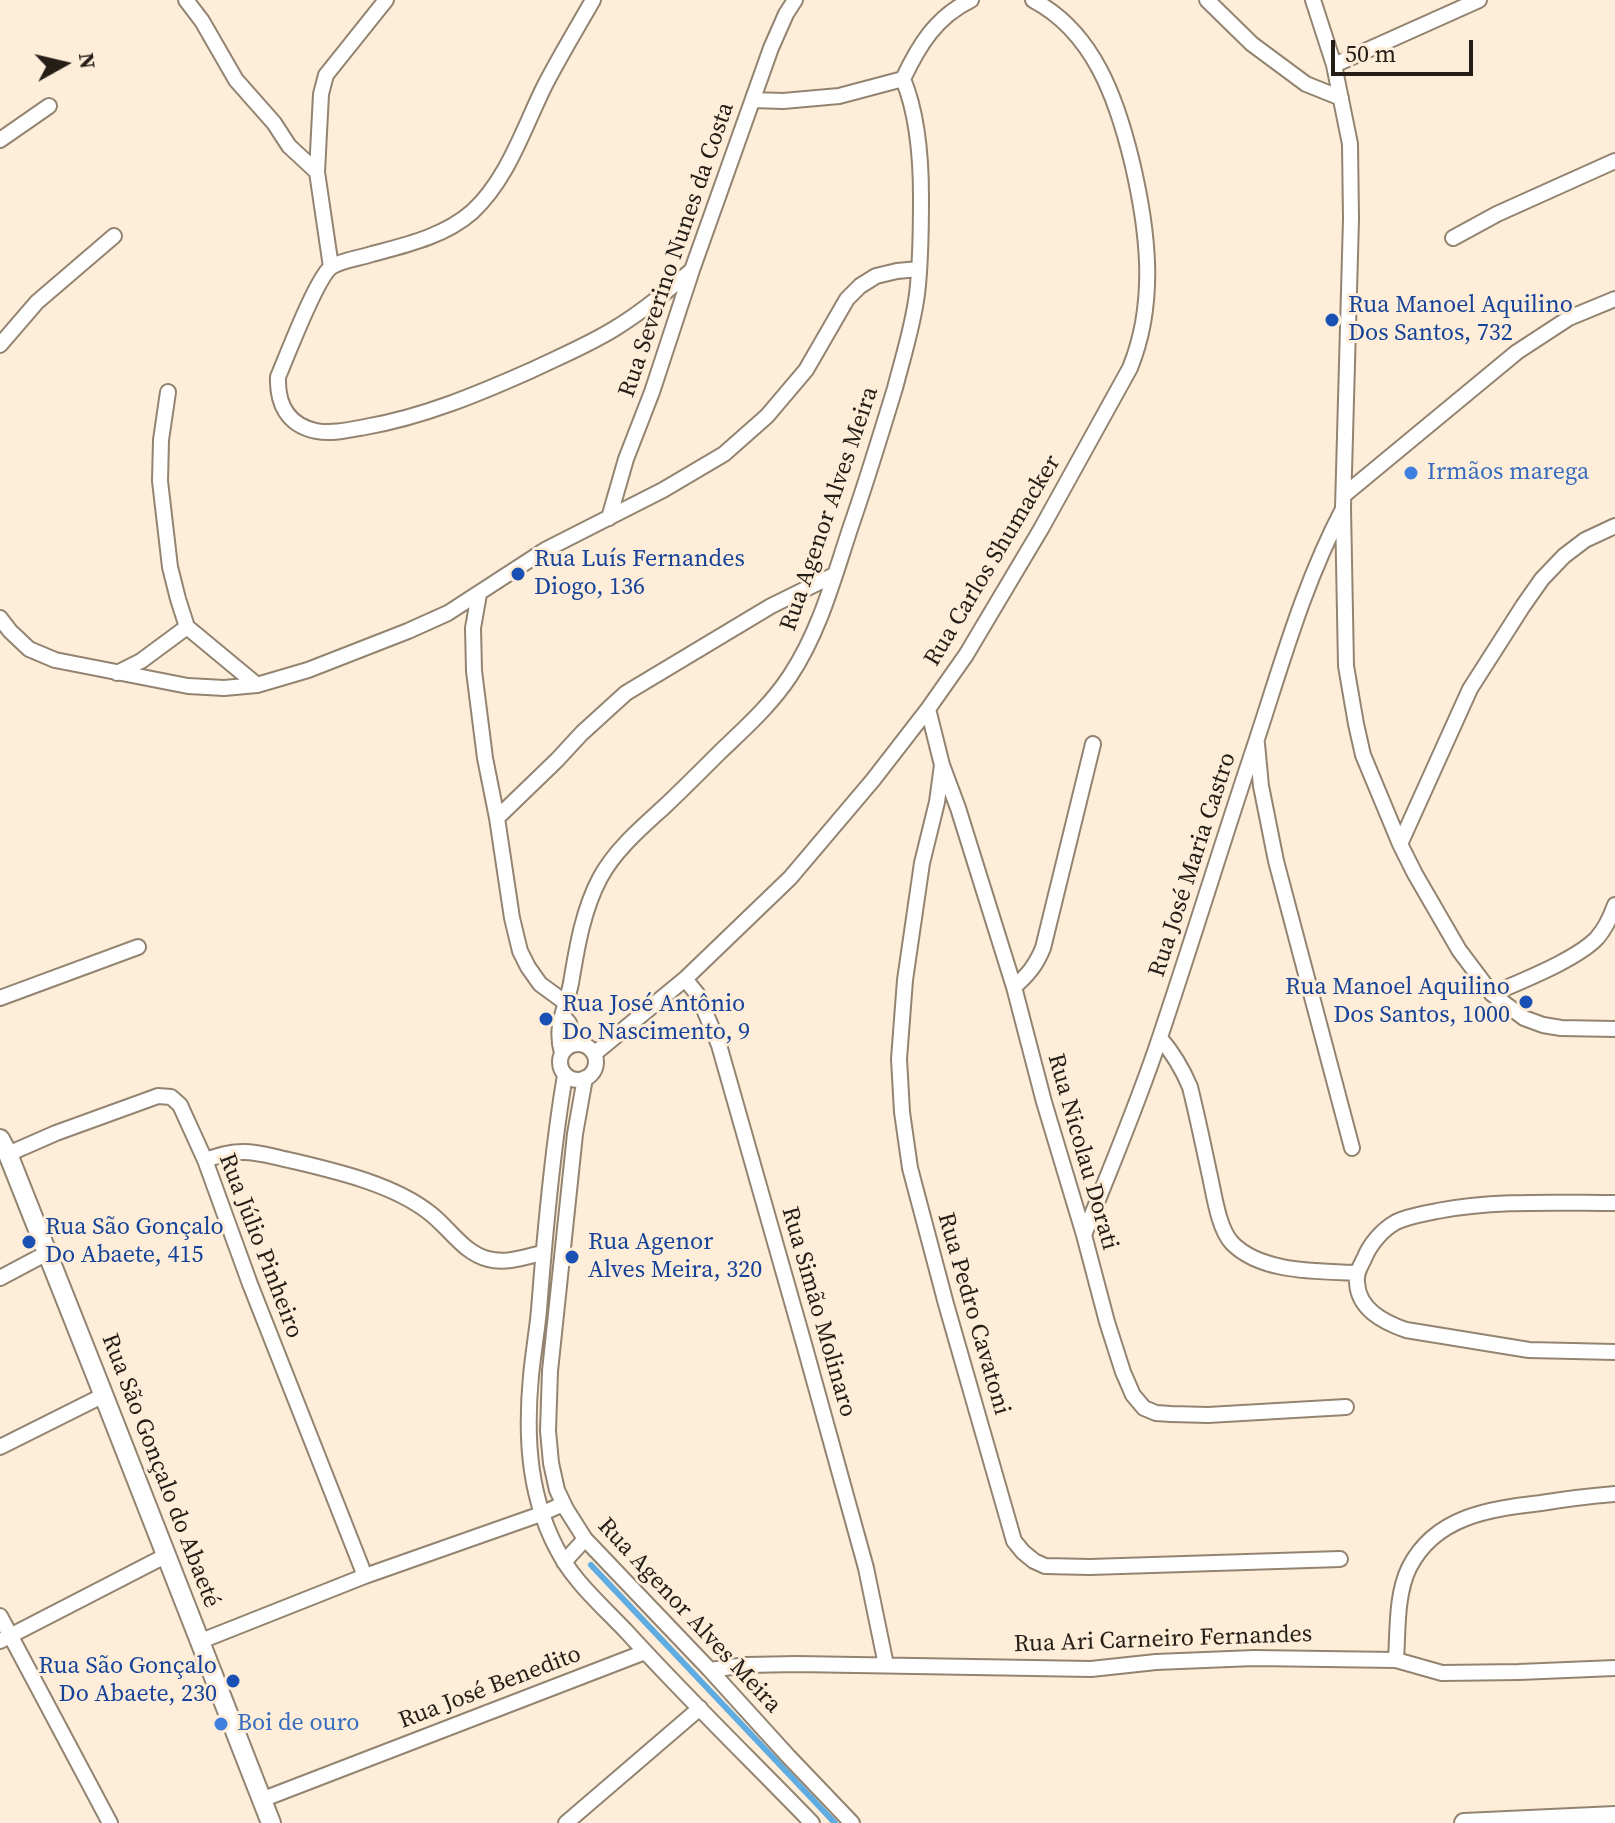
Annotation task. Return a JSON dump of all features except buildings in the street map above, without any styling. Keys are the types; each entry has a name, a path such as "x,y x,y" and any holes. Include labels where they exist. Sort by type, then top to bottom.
{"street":[{"path":"186,0 202,21 236,80 274,123 289,146 317,172"},
{"path":"331,267 317,172 321,94 326,75 386,0"},
{"path":"593,0 507,163 492,189 472,212 449,228 420,240 331,267 320,282 278,377 281,406 292,419 313,430 327,432 386,423 453,402 561,357 611,330 637,314 692,270"},
{"name":"Rua Severino Nunes da Costa","path":"609,518 626,459 771,48 795,0"},
{"path":"753,100 839,96 903,79 926,37 941,19 971,0"},
{"name":"Rua Carlos Shumacker","path":"594,1054 685,979 790,878 873,780 966,655 1041,529 1130,368 1144,318 1148,253 1124,130 1113,95 1091,54 1055,14 1033,0"},
{"path":"1207,0 1252,44 1306,84 1341,98"},
{"path":"1313,0 1334,65 1350,144 1351,219 1343,502 1346,666 1363,755 1400,844 1439,919 1492,994 1524,1018 1543,1025 1615,1029"},
{"path":"1334,65 1479,0"},
{"name":"Rua Agenor Alves Meira","path":"562,1053 558,1032 578,942 590,900 601,877 641,829 747,726 789,677 817,625 877,449 917,294 921,212 919,148 903,79"},
{"path":"0,140 49,106"},
{"path":"1453,238 1497,214 1615,161"},
{"path":"0,345 37,302 114,236"},
{"path":"0,618 29,649 55,660 188,686 224,688 257,685 308,670 448,613 545,550 663,490 724,454 767,416 806,370 847,299 860,286 876,276 919,269"},
{"path":"1343,502 1517,352 1569,318 1615,299"},
{"path":"168,392 161,440 160,481 170,567 187,627 257,685"},
{"name":"Rua José Maria Castro","path":"1084,1235 1126,1133 1160,1038 1306,589 1343,502"},
{"path":"1400,844 1470,689 1523,606 1542,579 1564,556 1585,540 1615,526"},
{"path":"497,818 626,693 771,606 834,575"},
{"path":"479,594 473,628 474,671 513,926 528,967 565,1010 575,1043"},
{"path":"117,673 141,661 187,627"},
{"name":"Rua Nicolau Dorati","path":"928,709 942,765 1014,987 1044,1102 1123,1372 1133,1395 1144,1408 1156,1413 1208,1415 1346,1407"},
{"path":"1256,740 1261,786 1276,861 1352,1148"},
{"path":"1014,987 1029,974 1043,948 1093,744"},
{"name":"Rua Pedro Cavatoni","path":"942,765 937,802 922,863 905,980 899,1059 902,1112 910,1168 1014,1541 1034,1561 1045,1566 1340,1559"},
{"path":"1492,994 1584,950 1598,937 1615,905"},
{"path":"0,998 138,947"},
{"name":"Rua Simão Molinaro","path":"685,979 698,995 719,1045 862,1555 886,1665"},
{"path":"1160,1038 1183,1070 1190,1087 1218,1210 1229,1240 1251,1257 1269,1263 1294,1269 1357,1273"},
{"path":"565,1075 578,1080 585,1078 593,1071 594,1054 586,1046 575,1043 565,1048 560,1064 565,1075 542,1253 528,1439 529,1464 541,1514 564,1562 645,1652 812,1823"},
{"name":"Rua Agenor Alves Meira","path":"585,1078 575,1134 550,1371 549,1442 557,1490 585,1539 852,1823"},
{"name":"Rua Júlio Pinheiro","path":"4,1146 56,1133 158,1096 171,1097 180,1105 205,1160 250,1284 365,1576"},
{"name":"Rua São Gonçalo do Abaeté","path":"4,1146 271,1823"},
{"path":"205,1160 230,1153 254,1152 316,1167 382,1187 410,1200 432,1215 473,1253 485,1259 500,1262 542,1253"},
{"path":"1615,1203 1493,1204 1411,1216 1382,1232 1367,1251 1357,1273 1357,1286 1363,1301 1375,1315 1406,1330 1529,1350 1615,1352"},
{"path":"0,1278 47,1253"},
{"path":"0,1447 104,1395"},
{"path":"1396,1660 1403,1586 1409,1568 1427,1543 1459,1520 1478,1513 1615,1494"},
{"path":"201,1641 365,1576 563,1504"},
{"path":"564,1562 585,1539"},
{"path":"5,1638 167,1555"},
{"path":"0,1616 5,1638 110,1823"},
{"name":"Rua José Benedito","path":"261,1800 645,1652"},
{"name":"Rua Ari Carneiro Fernandes","path":"710,1670 768,1664 1091,1669 1156,1662 1254,1658 1396,1660 1442,1673 1615,1668"},
{"path":"566,1823 700,1708"},
{"path":"1464,1823 1615,1816"}],"waterway":[{"path":"591,1565 835,1823"}],"place":[{"name":"Rua Manoel Aquilino Dos Santos, 732","path":"1332,320"},
{"name":"Irmãos marega","path":"1411,473"},
{"name":"Rua Luís Fernandes Diogo, 136","path":"518,574"},
{"name":"Rua Manoel Aquilino Dos Santos, 1000","path":"1526,1002"},
{"name":"Rua José Antônio Do Nascimento, 9","path":"546,1019"},
{"name":"Rua São Gonçalo Do Abaete, 415","path":"29,1242"},
{"name":"Rua Agenor Alves Meira, 320","path":"572,1257"},
{"name":"Rua São Gonçalo Do Abaete, 230","path":"233,1681"},
{"name":"Boi de ouro","path":"221,1724"}]}
